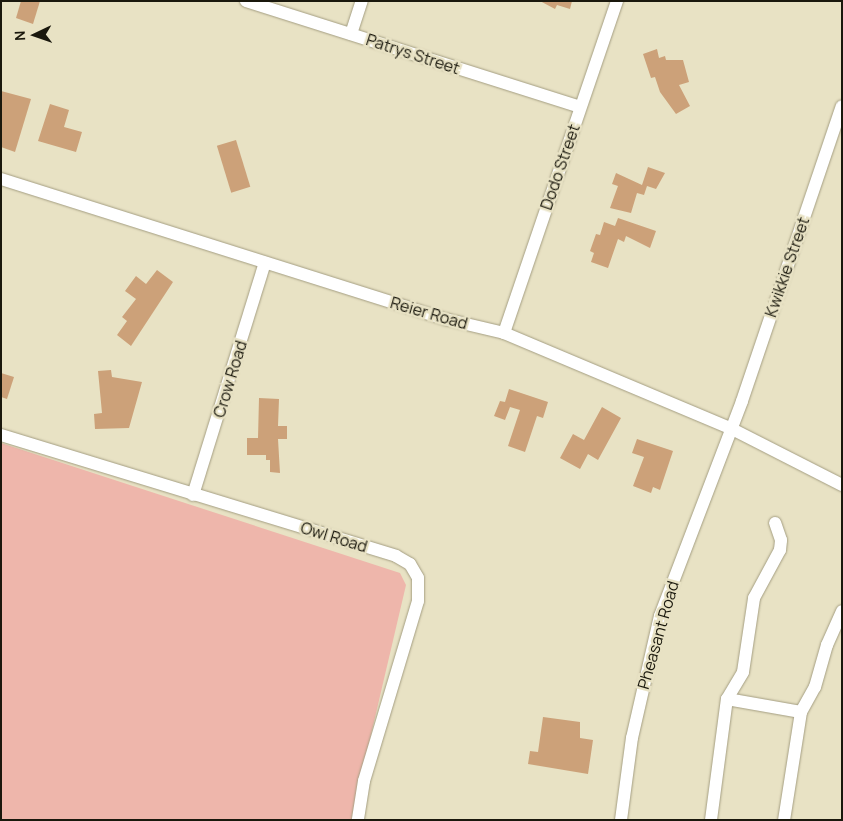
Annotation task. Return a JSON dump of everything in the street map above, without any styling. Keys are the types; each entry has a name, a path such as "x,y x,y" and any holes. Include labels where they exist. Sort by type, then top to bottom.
{"street":[{"name":"Patrys Street","path":"246,1 580,107"},
{"path":"351,34 362,1"},
{"name":"Dodo Street","path":"504,333 617,1"},
{"name":"Kwikkie Street","path":"730,428 842,106"},
{"name":"Reier Road","path":"1,179 445,319 504,333 730,428 842,485"},
{"name":"Crow Road","path":"193,495 266,263"},
{"name":"Pheasant Road","path":"621,820 632,738 660,616 730,428"},
{"name":"Owl Road","path":"1,434 193,495 396,556 413,568 420,589 418,601 364,781 358,820"},
{"path":"711,820 727,699 743,672 754,598 780,550 781,540 775,523"},
{"path":"784,820 801,712 816,687 827,645 842,611"},
{"path":"727,699 801,712"}],"shaded area":[{"path":"1,443 400,573 406,585 351,820 1,820"}],"building":[{"path":"21,1 40,1 33,24 16,18"},
{"path":"540,1 572,1 570,9 557,5 555,9"},
{"path":"657,49 659,58 665,56 666,60 683,60 689,82 679,85 690,106 676,114 660,92 655,77 651,78 643,54"},
{"path":"1,91 31,99 15,152 1,147"},
{"path":"50,104 69,110 64,127 82,132 76,152 38,141"},
{"path":"236,140 250,187 231,193 217,146"},
{"path":"648,167 665,173 656,189 647,186 644,195 637,193 631,213 610,208 618,186 612,184 616,173 642,185"},
{"path":"618,218 656,231 650,248 626,236 624,242 618,239 608,268 591,262 594,253 590,251 596,234 600,235 604,222 615,226"},
{"path":"157,270 173,282 131,346 117,335 127,321 122,317 136,299 125,291 136,276 146,284"},
{"path":"111,370 112,377 142,382 129,428 95,429 94,414 102,413 98,371"},
{"path":"1,373 14,377 7,399 1,397"},
{"path":"509,389 548,402 543,418 537,416 525,452 508,446 520,410 510,407 505,420 494,416 500,401 505,402"},
{"path":"259,398 279,399 278,426 287,426 287,439 278,439 280,473 270,472 270,460 266,460 266,455 247,455 247,438 258,438"},
{"path":"602,407 621,418 598,460 588,454 580,469 560,458 573,434 584,440"},
{"path":"637,439 673,451 660,490 653,487 651,493 633,486 644,457 632,453"},
{"path":"543,717 580,722 580,738 593,740 588,774 528,764 530,751 538,752"}]}
